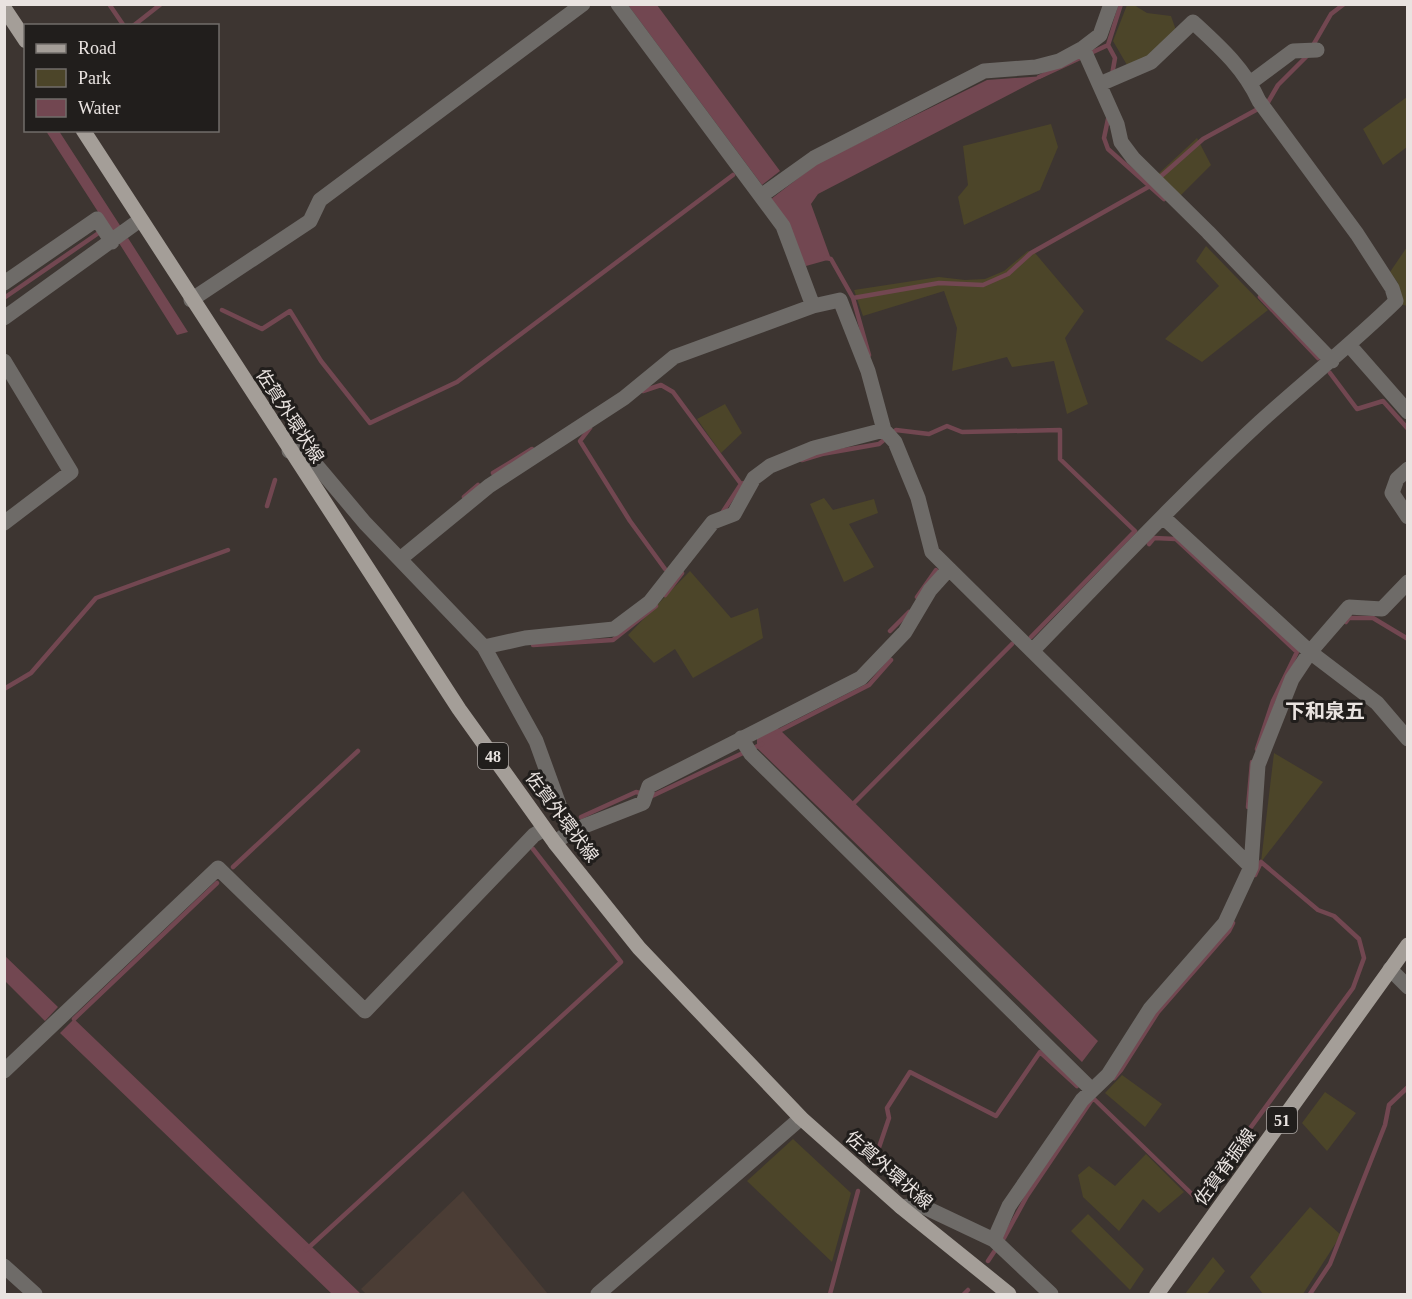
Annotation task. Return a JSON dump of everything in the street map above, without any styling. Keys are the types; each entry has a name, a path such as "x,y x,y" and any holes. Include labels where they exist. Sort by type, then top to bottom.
{"main road":[{"path":"4,8 24,38"},
{"name":"佐賀外環状線","path":"84,132 135,225 191,300 459,709 555,843 639,948 801,1118 901,1207 1009,1294"},
{"name":"佐賀脊振線","path":"1157,1294 1407,945"}],"street":[{"path":"191,300 310,221 320,200 583,4"},
{"path":"618,4 772,188 783,226 813,306"},
{"path":"772,188 814,158 984,71 1036,67 1086,55 1100,35 1111,4"},
{"path":"1032,651 1163,517 1261,422 1350,346 1396,301 1392,288 1357,234 1263,106 1250,83 1227,54 1193,22 1151,62 1108,80"},
{"path":"1250,83 1293,51 1311,51"},
{"path":"1086,55 1108,80 1120,142 1332,361"},
{"path":"4,283 97,219 107,234"},
{"path":"4,318 107,234 135,225"},
{"path":"400,559 489,486 624,398 674,357 813,306 840,300 868,371 884,430 895,442 918,498 932,552 1251,867"},
{"path":"1350,346 1407,412"},
{"path":"4,361 71,472 4,523"},
{"path":"484,647 525,638 614,629 650,602 718,521 734,514 752,483 770,466 814,448 884,430"},
{"path":"290,451 301,451 307,454 365,523 484,647 536,741 569,832"},
{"path":"1407,469 1397,479 1392,493 1407,517"},
{"path":"1163,517 1310,652 1377,703 1407,740"},
{"path":"555,843 569,832 643,803 649,786 861,678 905,632 930,590 948,570"},
{"path":"994,1240 1009,1206 1091,1089 1108,1075 1150,1010 1225,923 1251,867 1258,765 1292,679 1310,652 1349,607 1382,609 1407,582"},
{"path":"741,738 751,754 1091,1089"},
{"path":"4,1071 218,868 365,1011 534,835 544,829"},
{"path":"1390,969 1407,987"},
{"path":"598,1294 801,1118"},
{"path":"901,1207 920,1205 994,1240 1051,1294"},
{"path":"4,1266 35,1294"}],"shaded area":[{"path":"463,1191 548,1294 366,1294 361,1289"}],"green space":[{"path":"1127,5 1134,5 1147,13 1171,16 1177,33 1148,59 1127,65 1113,41"},
{"path":"1407,97 1407,147 1383,165 1363,129"},
{"path":"1051,124 1058,147 1040,190 964,225 958,197 968,185 963,146"},
{"path":"1197,138 1211,165 1180,196 1157,175"},
{"path":"1206,246 1268,310 1202,362 1165,339 1219,286 1196,261"},
{"path":"1407,247 1407,306 1400,304 1398,283 1390,272"},
{"path":"1028,251 1035,253 1084,311 1065,338 1088,404 1067,414 1054,361 1012,367 1007,357 952,371 957,328 944,291 863,316 854,290 939,277 965,280 985,279 1004,271"},
{"path":"725,404 742,433 721,453 697,419"},
{"path":"824,498 833,510 874,499 878,513 849,524 874,567 844,582 810,504"},
{"path":"690,571 731,618 758,608 763,638 693,678 675,649 654,663 628,635"},
{"path":"1274,753 1323,782 1261,862"},
{"path":"1122,1075 1162,1104 1145,1127 1105,1093"},
{"path":"1325,1092 1356,1113 1327,1151 1302,1123"},
{"path":"793,1139 851,1193 832,1262 747,1181"},
{"path":"1146,1154 1184,1192 1159,1213 1143,1199 1119,1231 1083,1197 1078,1175 1089,1166 1115,1186"},
{"path":"1310,1207 1341,1235 1303,1294 1263,1294 1250,1277"},
{"path":"1088,1214 1144,1269 1130,1290 1071,1231"},
{"path":"1213,1257 1225,1271 1207,1294 1185,1294"}],"water":[{"path":"628,5 657,5 780,171 762,185"},
{"path":"1045,76 818,194 811,204 831,259 806,266 771,199 818,163 987,80"},
{"path":"47,132 60,132 121,227 111,232"},
{"path":"128,238 188,332 177,335 119,243"},
{"path":"777,727 1098,1041 1082,1062 757,748 757,738"},
{"path":"4,955 58,1007 45,1021 5,981"},
{"path":"74,1019 361,1294 332,1294 60,1033"}],"waterway":[{"path":"109,4 123,24"},
{"path":"136,24 161,4"},
{"path":"1039,77 1108,45 1121,4"},
{"path":"1312,47 1331,14 1344,4"},
{"path":"1108,45 1115,58 1112,75"},
{"path":"853,298 939,283 983,285 1008,274 1031,253 1150,186 1203,139 1267,104 1278,85 1308,55"},
{"path":"1108,119 1104,138 1108,149 1164,199"},
{"path":"222,310 262,329 290,311 321,361 370,423 457,382 733,175"},
{"path":"4,298 100,232"},
{"path":"826,258 831,259 853,298 869,355"},
{"path":"1260,297 1318,358"},
{"path":"1330,373 1357,409 1383,401 1408,429"},
{"path":"643,391 661,385 673,392 741,484"},
{"path":"802,460 822,454 879,444 896,430 929,434 947,426 962,432 1060,430 1060,459 1135,531 1031,637"},
{"path":"590,428 580,441 630,521 665,569"},
{"path":"493,473 532,449"},
{"path":"267,506 275,480"},
{"path":"722,513 741,484 748,482"},
{"path":"464,497 478,485"},
{"path":"1149,544 1154,538 1176,539 1297,652 1273,701 1257,749"},
{"path":"4,689 31,673 96,598 228,550"},
{"path":"917,597 936,570"},
{"path":"665,595 682,573"},
{"path":"533,645 613,640 656,606"},
{"path":"890,631 909,612"},
{"path":"1346,622 1349,618 1373,618 1408,639"},
{"path":"854,803 1012,644"},
{"path":"777,732 869,685 891,660"},
{"path":"581,817 636,792 652,796 762,744"},
{"path":"233,867 358,751"},
{"path":"1248,807 1252,762"},
{"path":"306,1250 621,962 533,849"},
{"path":"1207,1187 1353,988 1364,958 1359,939 1334,916 1318,910 1261,862 1255,875"},
{"path":"74,1019 217,883"},
{"path":"1114,1078 1158,1012 1229,931 1233,923"},
{"path":"873,1165 889,1118 887,1108 910,1072 996,1116 1040,1052 1077,1086"},
{"path":"1310,1294 1330,1264 1385,1125 1389,1105 1408,1087"},
{"path":"1004,1238 1027,1196 1093,1098 1198,1200"},
{"path":"830,1294 858,1191"},
{"path":"988,1261 996,1249"},
{"path":"964,1294 968,1290"}],"district":[{"name":"下和泉五","path":"1325,711"}]}
